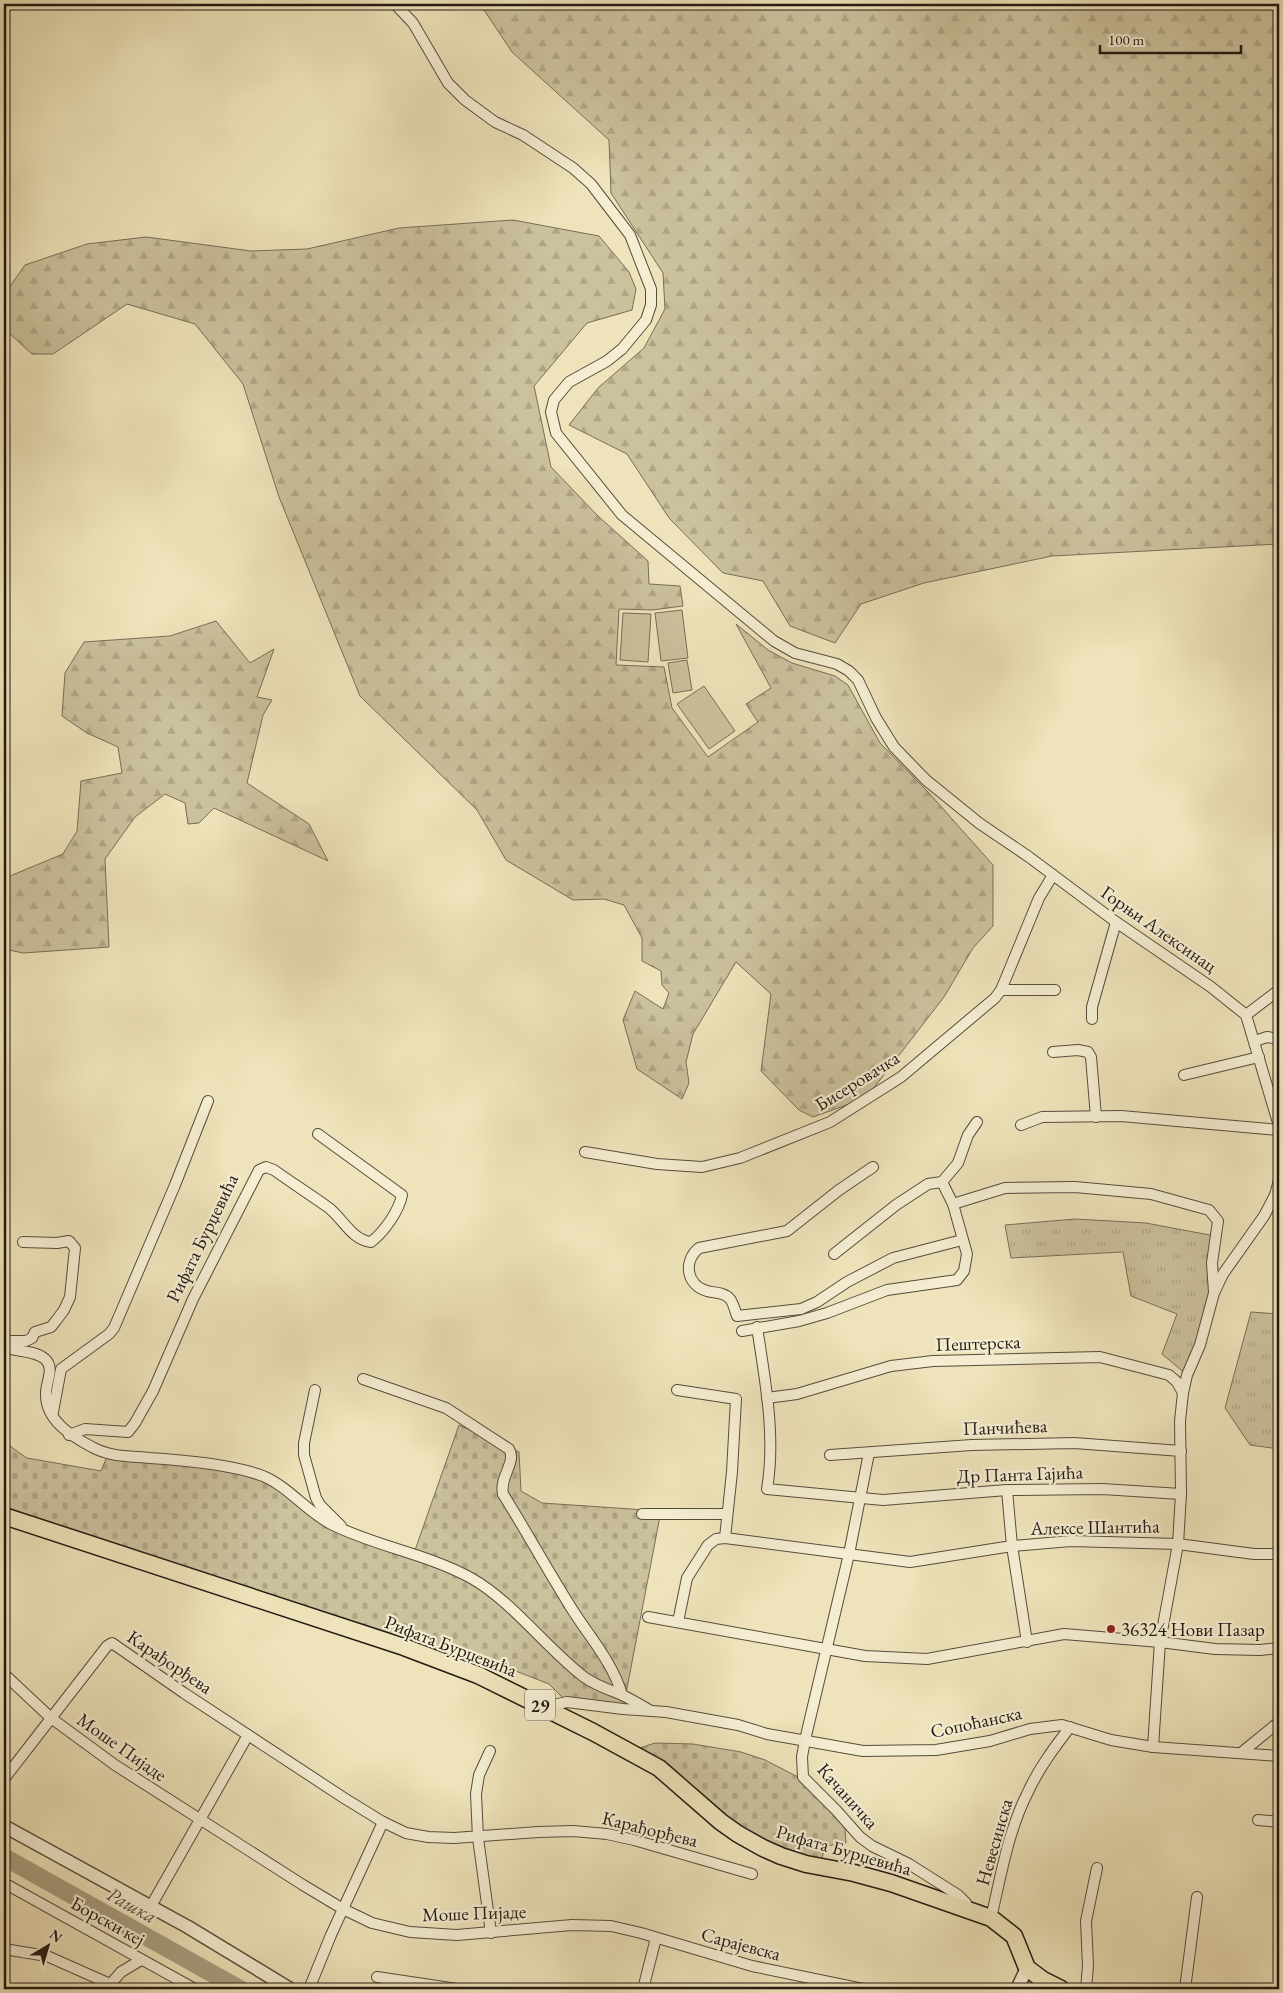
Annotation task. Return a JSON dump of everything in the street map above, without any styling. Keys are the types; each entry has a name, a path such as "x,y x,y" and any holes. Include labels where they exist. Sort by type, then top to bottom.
{"main road":[{"name":"Рифата Бурџевића","path":"4,1516 404,1647 478,1675 544,1707 659,1768 721,1822 763,1848 806,1864 885,1881 991,1918 1014,1936 1027,1968"},
{"path":"1027,1968 1043,1980 1061,1989"}],"street":[{"name":"Горњи Алексинац","path":"395,4 413,23 448,83 465,100 496,122 524,135 573,168 591,184 630,235 644,266 651,289 651,305 646,320 622,348 607,361 570,382 554,400 551,412 556,433 622,515 774,640 795,653 837,664 849,671 858,680 876,718 894,747 926,780 973,818 1116,922 1211,987 1246,1015"},
{"name":"Бисеровачка","path":"585,1152 657,1164 702,1167 740,1158 830,1122 901,1077 996,998 1039,898 1053,875"},
{"path":"1092,1019 1092,1007 1116,922"},
{"path":"1001,990 1055,990"},
{"path":"1279,990 1246,1015 1255,1040 1279,1126"},
{"path":"1255,1040 1267,1037 1279,1040"},
{"path":"1053,1052 1078,1050 1088,1052 1091,1057 1096,1118"},
{"path":"1184,1075 1259,1057"},
{"path":"53,1413 61,1369 109,1334 114,1328 175,1185 208,1101"},
{"path":"1021,1125 1042,1117 1096,1118 1121,1116 1279,1130"},
{"path":"834,1254 896,1205 928,1184 942,1182 958,1163 968,1135 978,1122"},
{"name":"Рифата Бурџевића","path":"69,1434 85,1429 128,1432 135,1423 153,1391 209,1267 260,1170 266,1167 274,1170 331,1210 365,1242 371,1242 378,1237 401,1203 402,1195 318,1134"},
{"path":"873,1167 787,1231 699,1248 691,1254 688,1266 690,1275 697,1286 706,1291 729,1298 737,1316 801,1309 817,1302 847,1282 893,1258 962,1240"},
{"path":"1181,1494 1180,1421 1183,1393 1188,1375 1200,1344 1214,1293 1224,1274 1264,1216 1275,1195 1279,1180"},
{"path":"742,1331 799,1321 887,1290 957,1280 964,1272 967,1254 953,1204 942,1182"},
{"path":"953,1204 1005,1188 1074,1187 1152,1194 1210,1210 1218,1221 1212,1263 1214,1293"},
{"path":"4,1341 26,1341 32,1338 35,1332 51,1327 64,1310 70,1297 75,1248 72,1242 23,1242"},
{"path":"757,1327 767,1398"},
{"path":"4,1347 36,1354 46,1360 49,1367 46,1394 48,1404 58,1423 69,1434 108,1454 183,1461 248,1471 264,1476 281,1486 312,1512 342,1530 414,1554 471,1578 508,1607 584,1677 651,1711"},
{"name":"Пештерска","path":"767,1398 797,1394 891,1366 948,1361 1100,1357 1169,1375 1177,1382 1183,1393"},
{"path":"364,1380 446,1408 509,1448 512,1458 502,1482 503,1494 570,1606 608,1665 618,1682 622,1695"},
{"path":"315,1390 304,1443 304,1455 316,1498 342,1530"},
{"path":"677,1390 736,1399 725,1538 716,1539 708,1545 687,1578 678,1622"},
{"name":"Др Панта Гајића","path":"767,1398 769,1439 767,1489 884,1500 1007,1490 1102,1489 1181,1494"},
{"name":"Панчићева","path":"830,1454 972,1445 1074,1443 1181,1451"},
{"path":"805,1740 849,1554 869,1453"},
{"name":"Алексе Шантића","path":"1007,1490 1012,1546 1027,1642"},
{"name":"Алексе Шантића","path":"1160,1642 1178,1544 1181,1494"},
{"path":"642,1514 727,1514"},
{"name":"Алексе Шантића","path":"725,1538 910,1562 1012,1546 1070,1541 1178,1544 1254,1554 1279,1554"},
{"path":"648,1617 865,1656 927,1659 1064,1634 1160,1642 1215,1649 1260,1650 1279,1648"},
{"path":"1153,1747 1160,1642"},
{"name":"Карађорђева","path":"82,1678 107,1646 112,1643 115,1644 156,1674 248,1735 383,1822 406,1832 428,1837 478,1838 538,1832 574,1831 607,1834 752,1874"},
{"name":"Моше Пијаде","path":"4,1674 51,1718 115,1765 342,1909 372,1923 397,1930 442,1934 572,1925 611,1926"},
{"name":"Моше Пијаде","path":"4,1778 82,1678"},
{"name":"Сопоћанска","path":"544,1707 567,1702 651,1711 718,1721 767,1734 863,1751 925,1751 980,1743 1046,1726 1062,1725 1111,1740 1153,1747 1279,1756"},
{"path":"1241,1753 1279,1722"},
{"name":"Невесинска","path":"991,1918 1001,1872 1021,1807 1045,1760 1070,1727"},
{"path":"151,1906 248,1735"},
{"name":"Качаничка","path":"805,1740 802,1757 803,1777 860,1837 872,1846 909,1864 958,1895 966,1903 967,1910"},
{"path":"490,1750 476,1787 478,1838 491,1932"},
{"path":"1258,1820 1279,1822"},
{"path":"309,1989 342,1909 383,1822"},
{"path":"4,1826 151,1906 290,1989"},
{"path":"1086,1989 1088,1966 1086,1920 1097,1868"},
{"name":"Борски кеј","path":"4,1883 195,1989"},
{"path":"1185,1989 1198,1897"},
{"name":"Сарајевска","path":"611,1926 752,1966 863,1989"},
{"path":"642,1989 656,1938"},
{"path":"4,1949 47,1956 108,1987 121,1972 141,1960"},
{"path":"1017,1989 1027,1968"},
{"path":"377,1977 456,1989"}],"green space":[{"path":"480,4 1279,4 1279,544 1052,556 924,583 861,604 835,643 790,626 763,581 723,573 669,518 627,454 569,425 598,388 644,348 665,309 663,273 611,193 609,140 512,52"},
{"path":"513,220 599,236 629,272 636,289 632,310 587,323 534,386 551,467 598,516 648,561 649,584 680,586 683,606 652,610 619,609 616,665 664,667 672,708 708,757 758,722 746,704 771,688 736,624 768,650 792,663 835,676 848,685 880,743 929,793 993,865 993,926 973,948 944,997 866,1098 813,1117 799,1110 761,1071 771,994 736,962 693,1034 686,1062 689,1083 682,1099 637,1069 623,1020 635,991 663,1009 669,993 662,985 661,971 642,961 642,938 624,905 604,899 573,900 506,860 477,810 360,696 279,497 243,384 195,324 127,304 53,354 32,354 9,333 4,309 4,295 25,265 87,244 146,237 251,251 307,249 399,228"},
{"path":"682,610 688,658 661,661 655,613"},
{"path":"623,613 651,614 648,662 620,660"},
{"path":"216,621 250,663 274,649 257,697 272,700 263,715 247,783 309,824 328,861 214,808 199,823 188,824 185,803 165,794 135,817 105,859 109,947 23,953 4,949 4,880 63,854 77,831 81,781 122,773 118,747 87,733 62,716 65,673 84,642 170,636"},
{"path":"687,660 692,690 673,693 668,663"},
{"path":"704,686 735,731 709,749 677,704"},
{"path":"1075,1219 1146,1223 1215,1236 1214,1293 1187,1375 1162,1354 1177,1314 1131,1296 1123,1252 1011,1258 1005,1225"},
{"path":"1251,1312 1279,1314 1279,1449 1250,1445 1225,1408"},
{"path":"459,1425 519,1452 521,1491 542,1503 661,1511 623,1709 567,1702 549,1684 457,1648 404,1647 4,1516 4,1442 27,1458 101,1471 108,1454 249,1471 311,1512 414,1553"},
{"path":"655,1743 693,1744 741,1752 765,1760 798,1777 845,1828 846,1843 826,1846 819,1866 789,1859 631,1751"}],"waterway":[{"name":"Рашка","path":"4,1857 240,1989"}],"place":[{"name":"36324 Нови Пазар","path":"1111,1629"}]}
